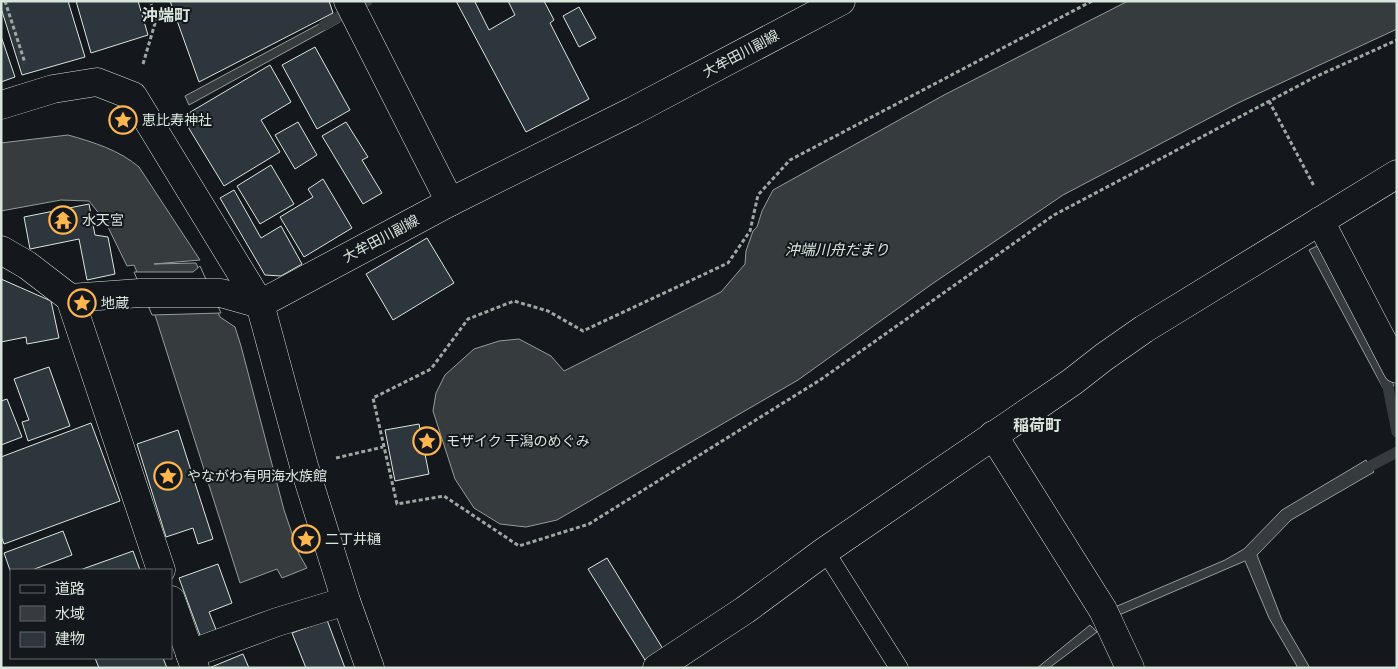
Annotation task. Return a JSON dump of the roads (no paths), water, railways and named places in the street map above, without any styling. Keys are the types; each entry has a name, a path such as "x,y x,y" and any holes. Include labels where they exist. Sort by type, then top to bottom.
{"street":[{"path":"348,1 450,202"},
{"name":"大牟田川副線","path":"260,304 450,202 633,111 841,1"},
{"path":"1,105 53,89 97,82 133,96 260,304 304,466 346,601 370,668"},
{"path":"657,668 738,615 826,551 1072,382 1144,329 1397,174"},
{"path":"1325,218 1397,369"},
{"path":"1,250 27,265 70,298 161,569"},
{"path":"70,298 140,293 221,293 260,304"},
{"path":"993,435 1107,617 1130,668"},
{"path":"172,603 193,661 277,622 346,601"}],"lane":[{"path":"826,551 899,668"}],"water":[{"name":"沖端川舟だまり","path":"1128,1 1397,1 1397,29 1238,103 1063,195 932,284 798,380 557,520 526,527 500,524 474,508 455,479 433,411 436,393 445,375 474,349 499,341 519,339 551,356 564,371 721,292 745,264 746,251 753,231 757,227 762,211 773,190 944,95"},
{"path":"336,15 340,22 189,105 185,96"},
{"path":"68,135 114,151 139,167 200,260 154,264 196,263 220,317 235,327 284,510 299,554 307,568 282,578 277,569 240,583 156,318 134,265 127,266 105,221 89,201 61,200 1,211 1,143"},
{"path":"1319,245 1357,303 1394,386 1383,388 1309,250"},
{"path":"1366,460 1374,472 1291,520 1257,555 1282,620 1310,668 1298,668 1269,618 1245,561 1119,615 1115,607 1225,560 1244,549 1282,510"},
{"path":"1090,625 1097,632 1049,668 1037,668"}],"waterway":[{"path":"324,25 367,1"},
{"path":"1382,373 1388,387 1397,432"},
{"path":"1357,473 1397,452"}],"place":[{"name":"恵比寿神社","path":"123,120"},
{"name":"水天宮","path":"63,220"},
{"name":"地蔵","path":"82,303"},
{"name":"モザイク 干潟のめぐみ","path":"427,441"},
{"name":"やながわ有明海水族館","path":"168,476"},
{"name":"二丁井樋","path":"306,539"}],"district":[{"name":"沖端町","path":"166,15"},
{"name":"稲荷町","path":"1037,425"}]}
